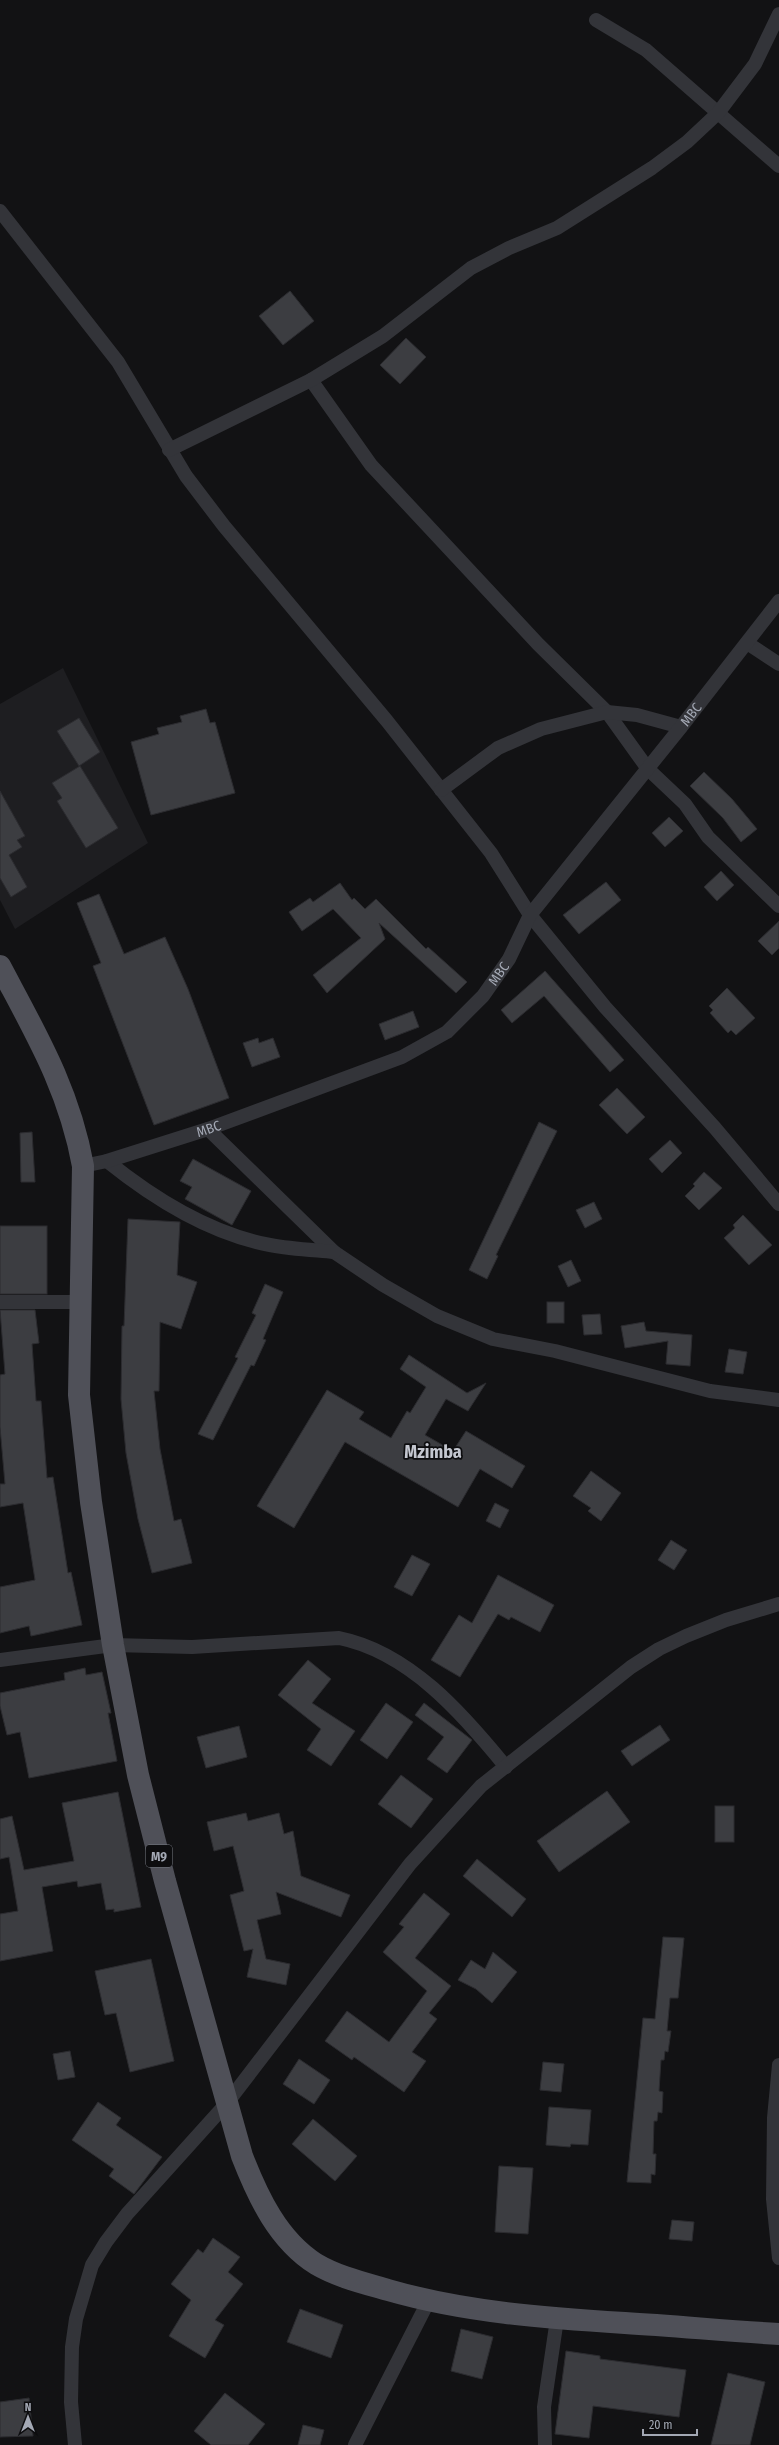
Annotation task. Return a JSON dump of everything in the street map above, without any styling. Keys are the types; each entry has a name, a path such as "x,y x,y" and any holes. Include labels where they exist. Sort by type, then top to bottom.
{"main road":[{"name":"M9","path":"0,966 62,1089 77,1135 83,1166 79,1395 91,1502 113,1645 138,1775 161,1866 242,2156 255,2189 272,2218 293,2246 317,2264 353,2280 428,2302 557,2319 779,2334"}],"street":[{"path":"169,450 311,380 383,336 471,268 509,248 557,228 652,168 687,142 718,113 755,64 779,14"},
{"path":"596,20 646,50 779,166"},
{"path":"0,211 118,362 169,450 224,526 387,721 491,853 530,915 605,1007 714,1128 779,1204"},
{"path":"311,380 371,465 532,638 607,712 648,769 685,804 708,837 779,906"},
{"name":"MBC","path":"83,1166 106,1161 208,1129 402,1057 447,1032 483,996 509,959 530,915 682,727 779,601"},
{"path":"747,643 779,664"},
{"path":"441,790 498,748 540,729 607,712 637,715 682,727"},
{"path":"208,1129 334,1252 383,1285 437,1316 493,1339 555,1351 710,1391 779,1400"},
{"path":"106,1161 135,1183 219,1230 270,1245 334,1252"},
{"path":"0,1302 80,1302"},
{"path":"75,2445 71,2402 72,2346 81,2300 92,2266 106,2242 127,2214 227,2103 410,1864 481,1786 632,1667 659,1649 726,1620 779,1604"},
{"path":"0,1660 113,1645 192,1648 339,1638 362,1643 381,1651 424,1680 487,1743 506,1767"},
{"path":"779,2065 776,2094 773,2199 779,2258"},
{"path":"355,2445 428,2302"},
{"path":"545,2445 544,2406 557,2319"}],"shaded area":[{"path":"63,668 148,843 15,929 0,900 0,704"}],"building":[{"path":"290,291 314,321 283,345 259,316"},
{"path":"406,338 426,357 400,384 380,365"},
{"path":"206,709 210,723 215,722 235,793 151,815 131,742 159,734 157,728 182,722 180,716"},
{"path":"79,718 100,752 79,766 57,731"},
{"path":"80,766 118,828 86,848 57,801 62,798 52,783"},
{"path":"704,772 732,799 757,829 741,842 723,818 690,786"},
{"path":"0,791 25,836 17,840 22,847 9,855 27,887 11,897 0,878"},
{"path":"669,817 683,831 665,847 652,833"},
{"path":"721,871 734,885 717,901 704,887"},
{"path":"606,882 621,900 579,934 563,915"},
{"path":"340,883 352,900 354,898 365,909 376,899 426,949 428,947 467,982 456,993 379,923 385,939 327,993 313,975 361,938 333,909 302,931 289,912 310,898 313,902"},
{"path":"99,894 124,954 165,937 188,989 229,1098 154,1125 93,966 101,963 77,903"},
{"path":"779,921 779,948 772,955 758,941"},
{"path":"545,971 624,1060 610,1072 544,996 512,1023 501,1010"},
{"path":"727,988 755,1018 736,1035 731,1030 728,1033 710,1013 713,1010 709,1006"},
{"path":"413,1011 419,1027 385,1040 379,1024"},
{"path":"258,1038 259,1043 273,1038 280,1057 252,1067 243,1043"},
{"path":"617,1088 645,1117 627,1134 599,1105"},
{"path":"539,1122 557,1131 496,1255 498,1256 487,1279 469,1270"},
{"path":"32,1132 35,1182 21,1182 20,1133"},
{"path":"670,1140 682,1153 662,1173 649,1159"},
{"path":"193,1159 251,1191 232,1225 185,1199 192,1187 180,1181"},
{"path":"704,1172 722,1188 699,1210 685,1196 695,1186 693,1184"},
{"path":"594,1202 602,1219 585,1228 576,1210"},
{"path":"743,1215 772,1245 749,1265 724,1238 735,1228 733,1225"},
{"path":"128,1219 180,1222 177,1275 197,1282 181,1329 160,1322 159,1391 154,1391 160,1449 174,1521 181,1519 192,1563 152,1573 138,1519 126,1453 121,1399 122,1326 124,1326"},
{"path":"0,1226 47,1226 47,1294 0,1294"},
{"path":"571,1260 581,1281 568,1287 558,1266"},
{"path":"265,1284 283,1292 263,1339 266,1340 254,1366 251,1365 213,1440 198,1434 238,1358 235,1357 256,1315 252,1313"},
{"path":"547,1302 564,1302 564,1323 547,1323"},
{"path":"0,1310 35,1310 39,1343 32,1344 36,1401 41,1401 47,1478 53,1477 68,1573 71,1572 82,1625 31,1636 29,1626 0,1633 0,1587 35,1580 23,1503 0,1507 0,1484 5,1484 0,1427 0,1375 5,1374"},
{"path":"600,1314 602,1334 584,1335 582,1315"},
{"path":"644,1322 646,1331 692,1335 690,1366 666,1364 668,1341 625,1348 621,1326"},
{"path":"729,1349 747,1352 743,1374 725,1372"},
{"path":"409,1355 467,1393 486,1383 468,1411 446,1399 425,1435 453,1451 466,1431 525,1466 512,1488 480,1469 458,1507 345,1442 294,1528 257,1506 327,1390 364,1412 359,1419 391,1438 407,1411 410,1413 426,1387 400,1369"},
{"path":"591,1471 621,1493 601,1521 588,1511 591,1508 573,1496"},
{"path":"495,1503 509,1510 500,1528 486,1521"},
{"path":"671,1540 687,1550 674,1570 658,1560"},
{"path":"412,1555 430,1564 412,1596 394,1587"},
{"path":"498,1575 554,1605 540,1632 511,1617 509,1620 498,1614 460,1677 431,1660 459,1615 472,1623"},
{"path":"308,1660 331,1679 312,1703 355,1731 331,1766 307,1750 321,1729 278,1695"},
{"path":"85,1668 86,1675 102,1672 111,1713 108,1713 117,1761 29,1778 20,1732 7,1735 0,1706 0,1693 65,1680 64,1673"},
{"path":"386,1703 413,1722 387,1759 360,1740"},
{"path":"424,1703 472,1740 447,1773 427,1759 444,1737 415,1715"},
{"path":"660,1725 670,1740 632,1766 621,1751"},
{"path":"239,1726 247,1757 206,1768 197,1737"},
{"path":"401,1775 433,1799 411,1828 378,1804"},
{"path":"607,1791 630,1822 559,1872 537,1841"},
{"path":"118,1792 141,1907 114,1912 114,1909 106,1910 101,1883 78,1887 77,1881 42,1887 53,1951 0,1961 0,1914 18,1911 9,1857 0,1859 0,1819 12,1816 24,1870 74,1861 62,1803"},
{"path":"715,1806 734,1806 734,1842 715,1842"},
{"path":"246,1813 248,1821 279,1813 284,1834 293,1831 301,1876 350,1895 341,1917 276,1892 281,1914 257,1920 266,1959 290,1964 286,1985 247,1977 253,1949 244,1951 230,1895 244,1891 233,1846 214,1851 207,1822"},
{"path":"477,1859 526,1899 512,1917 463,1876"},
{"path":"424,1893 450,1914 415,1958 451,1986 429,2013 437,2019 412,2052 426,2061 404,2092 354,2057 352,2060 325,2041 347,2011 389,2042 427,1991 383,1952 404,1927 399,1924"},
{"path":"663,1937 684,1938 678,1998 670,1998 667,2031 671,2031 668,2052 665,2051 664,2060 661,2060 659,2091 663,2092 662,2113 658,2112 657,2121 654,2121 653,2154 656,2154 655,2175 651,2174 651,2183 627,2182 643,2018 655,2019"},
{"path":"493,1952 517,1972 492,2003 476,1989 458,1980 471,1960 485,1969"},
{"path":"151,1959 174,2061 130,2072 116,2013 105,2015 95,1971"},
{"path":"70,2051 75,2077 58,2080 53,2054"},
{"path":"299,2059 330,2080 314,2104 283,2084"},
{"path":"543,2062 564,2064 561,2092 540,2090"},
{"path":"98,2102 121,2118 116,2125 162,2157 134,2194 109,2176 114,2169 72,2140"},
{"path":"549,2107 591,2110 588,2145 571,2144 570,2147 546,2145"},
{"path":"313,2119 357,2156 335,2181 292,2144"},
{"path":"499,2166 533,2168 528,2234 495,2232"},
{"path":"672,2220 694,2222 692,2241 669,2239"},
{"path":"213,2238 240,2257 228,2272 243,2284 215,2320 224,2325 205,2358 169,2336 191,2300 171,2284 198,2249 203,2253"},
{"path":"300,2309 343,2325 331,2358 287,2342"},
{"path":"461,2329 493,2337 482,2379 451,2371"},
{"path":"566,2351 600,2356 600,2359 686,2370 679,2417 593,2406 589,2438 555,2434"},
{"path":"728,2373 765,2382 750,2445 711,2445"},
{"path":"225,2393 265,2424 248,2445 211,2445 194,2431"},
{"path":"29,2398 33,2436 0,2437 0,2402"},
{"path":"303,2425 324,2430 320,2445 298,2445"}],"district":[{"name":"Mzimba","path":"433,1452"}]}
